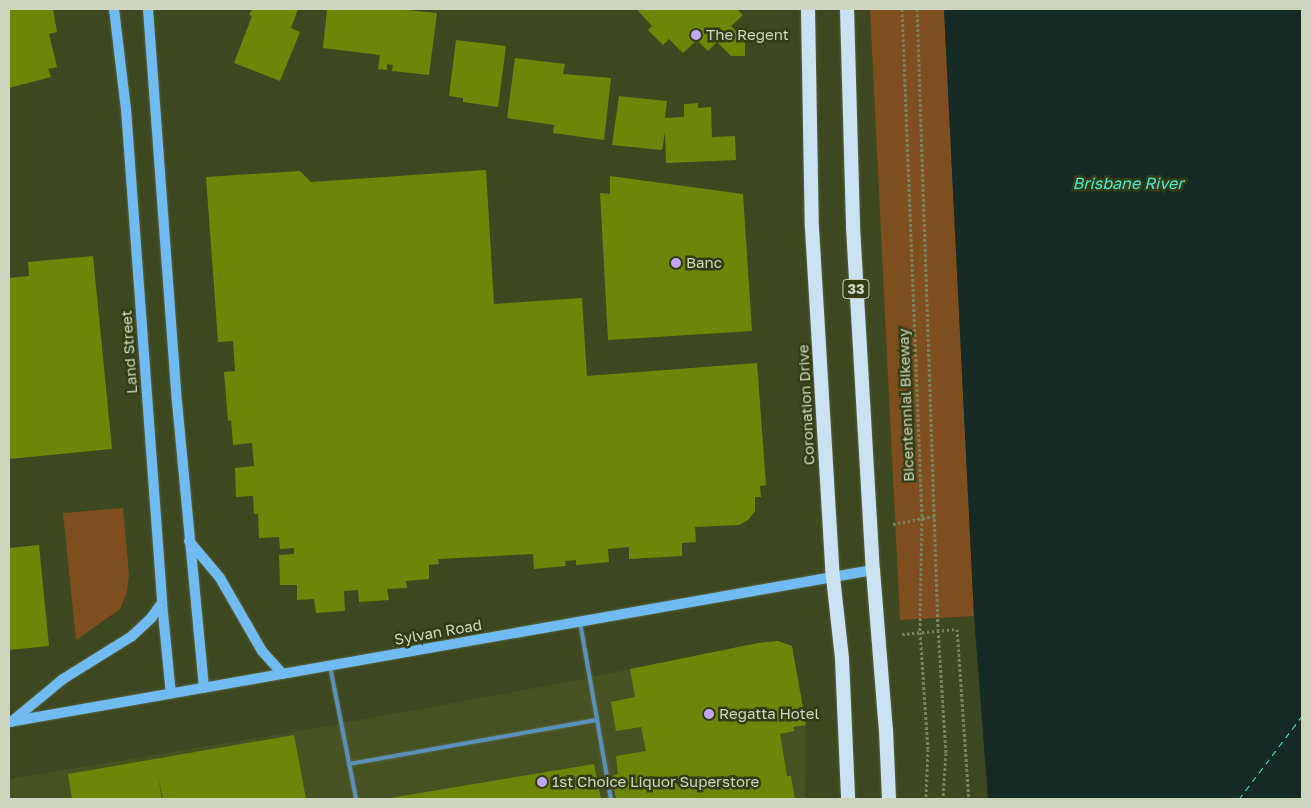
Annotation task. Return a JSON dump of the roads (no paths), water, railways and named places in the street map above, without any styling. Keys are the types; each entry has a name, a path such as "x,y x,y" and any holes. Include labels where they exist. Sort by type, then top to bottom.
{"highway":[{"name":"Coronation Drive","path":"808,9 812,228 833,577 842,659 848,799"},
{"name":"33","path":"847,9 852,227 889,799"}],"main road":[{"name":"Land Street","path":"114,9 126,109 162,603 171,694"},
{"path":"148,9 189,541 204,688"},
{"path":"189,541 220,578 262,651 283,674"},
{"name":"Sylvan Road","path":"9,722 873,570"},
{"path":"9,722 63,679 132,636 152,618 162,603"}],"lane":[{"path":"580,622 611,799"},
{"path":"330,666 356,799"},
{"path":"349,764 597,720"}],"water":[{"name":"Brisbane River","path":"944,9 1302,9 1302,799 988,799 974,616"}],"place":[{"name":"The Regent","path":"696,35"},
{"name":"Banc","path":"676,263"},
{"name":"Regatta Hotel","path":"709,714"},
{"name":"1st Choice Liquor Superstore","path":"542,782"}]}
